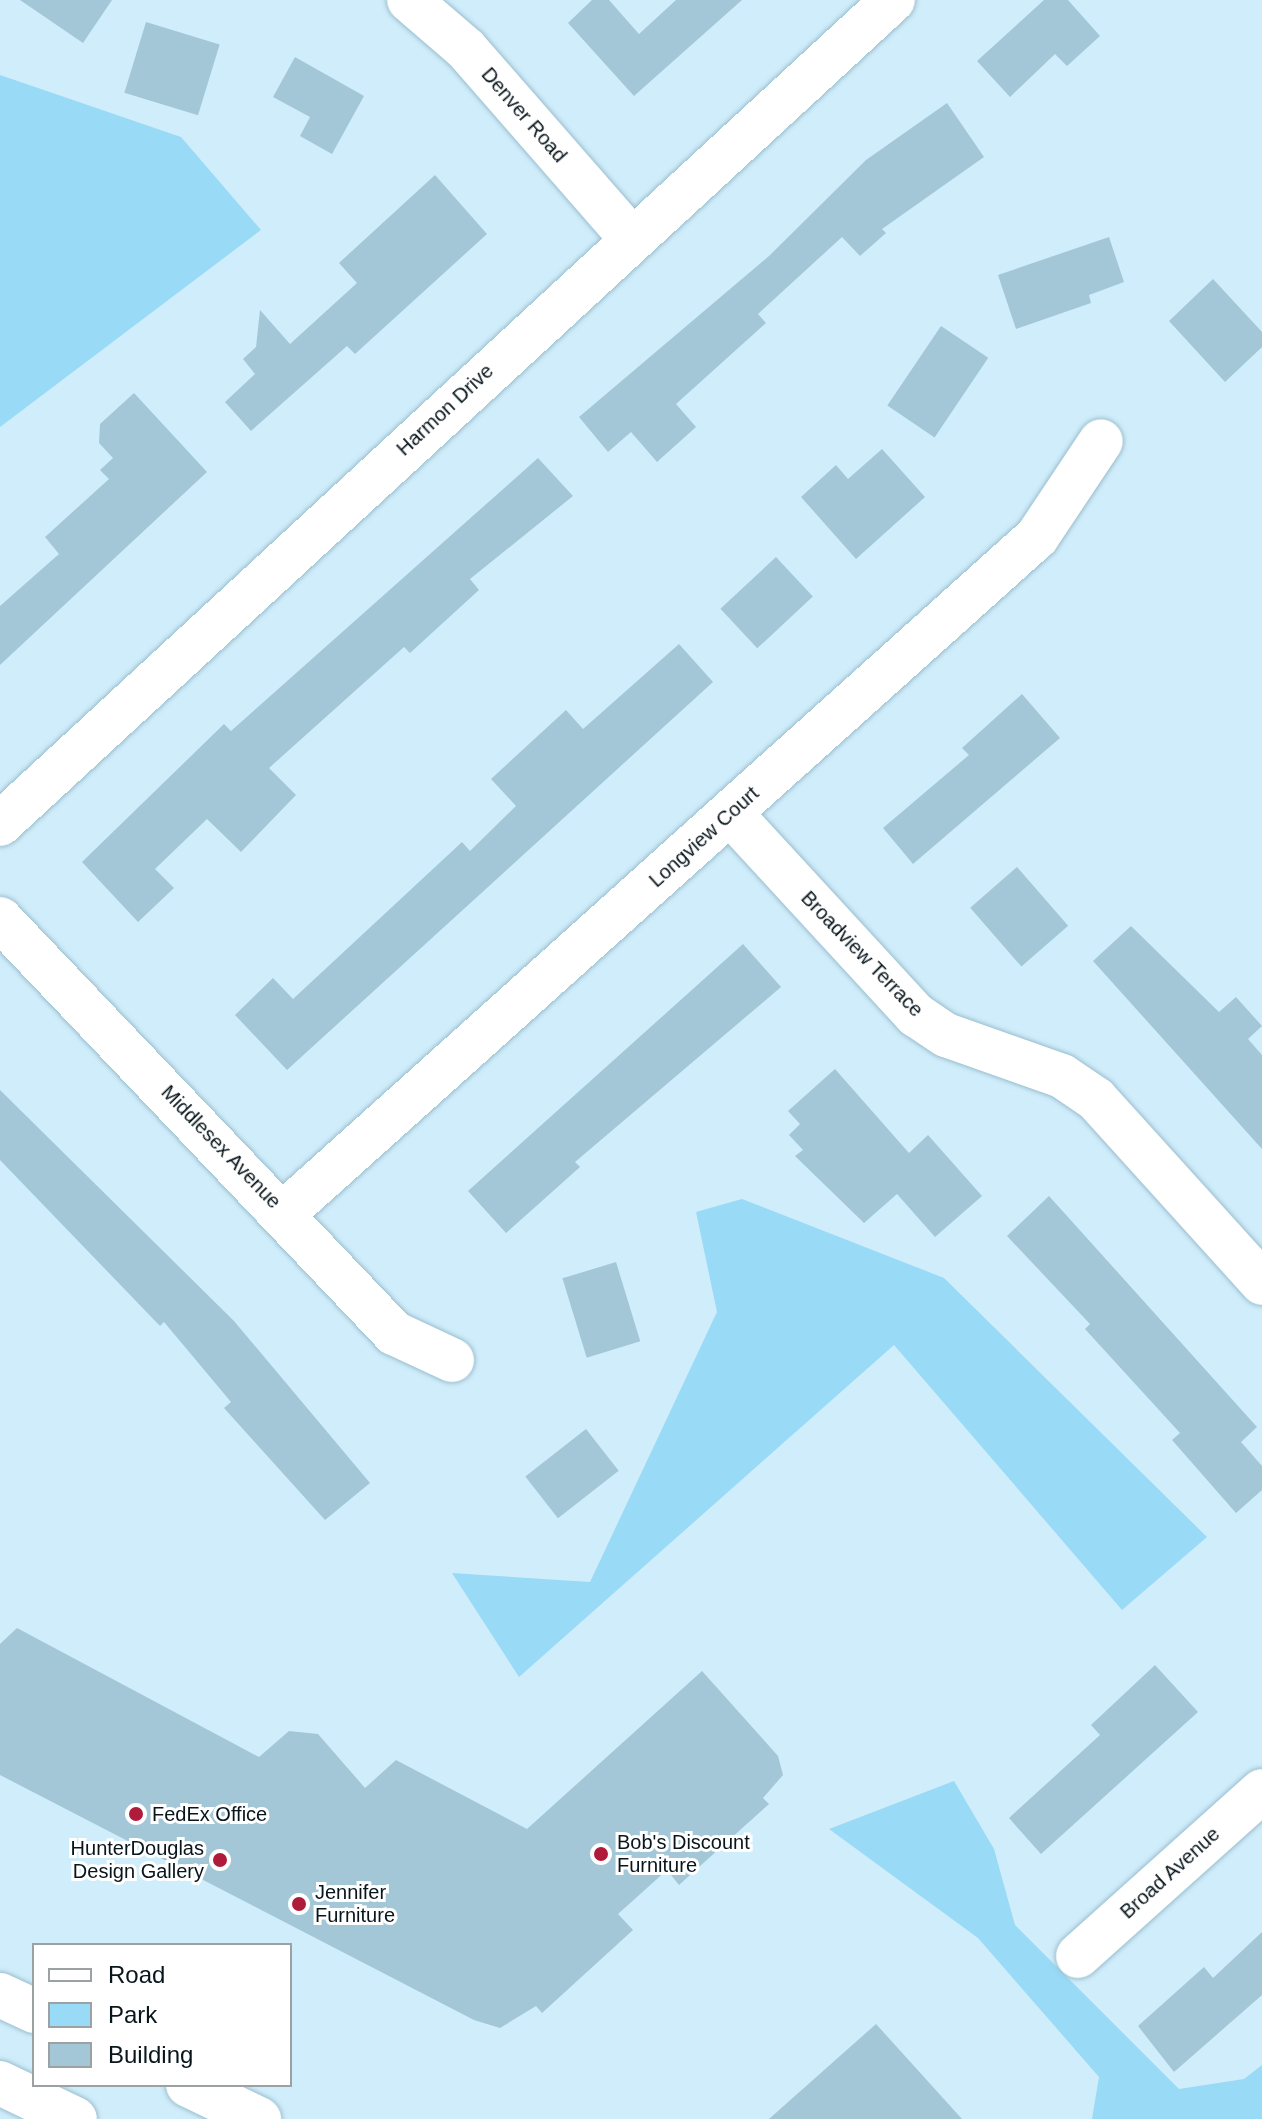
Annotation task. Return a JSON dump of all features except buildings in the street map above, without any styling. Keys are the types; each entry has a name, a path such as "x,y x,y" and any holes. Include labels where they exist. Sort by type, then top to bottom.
{"main road":[{"name":"Denver Road","path":"409,0 466,49 631,238"},
{"name":"Harmon Drive","path":"0,824 631,238 893,0"},
{"name":"Longview Court","path":"284,1213 1037,537 1101,441"},
{"name":"Broadview Terrace","path":"730,813 916,1015 946,1035 1062,1076 1096,1099 1262,1283"},
{"name":"Middlesex Avenue","path":"0,919 284,1213 394,1333 452,1360"},
{"name":"Broad Avenue","path":"1078,1956 1262,1791"},
{"path":"0,1995 32,2010"},
{"path":"0,2083 75,2119"},
{"path":"192,2087 259,2119"}],"green space":[{"path":"0,75 181,137 261,230 0,427"},
{"path":"742,1199 944,1278 1207,1537 1122,1610 894,1345 519,1677 452,1573 590,1582 717,1312 696,1212"},
{"path":"954,1781 994,1849 1015,1925 1179,2089 1244,2079 1262,2065 1262,2119 1092,2119 1099,2077 978,1938 829,1829"}],"place":[{"name":"FedEx Office","path":"136,1814"},
{"name":"Bob's Discount Furniture","path":"601,1854"},
{"name":"HunterDouglas Design Gallery","path":"220,1860"},
{"name":"Jennifer Furniture","path":"299,1904"}]}
